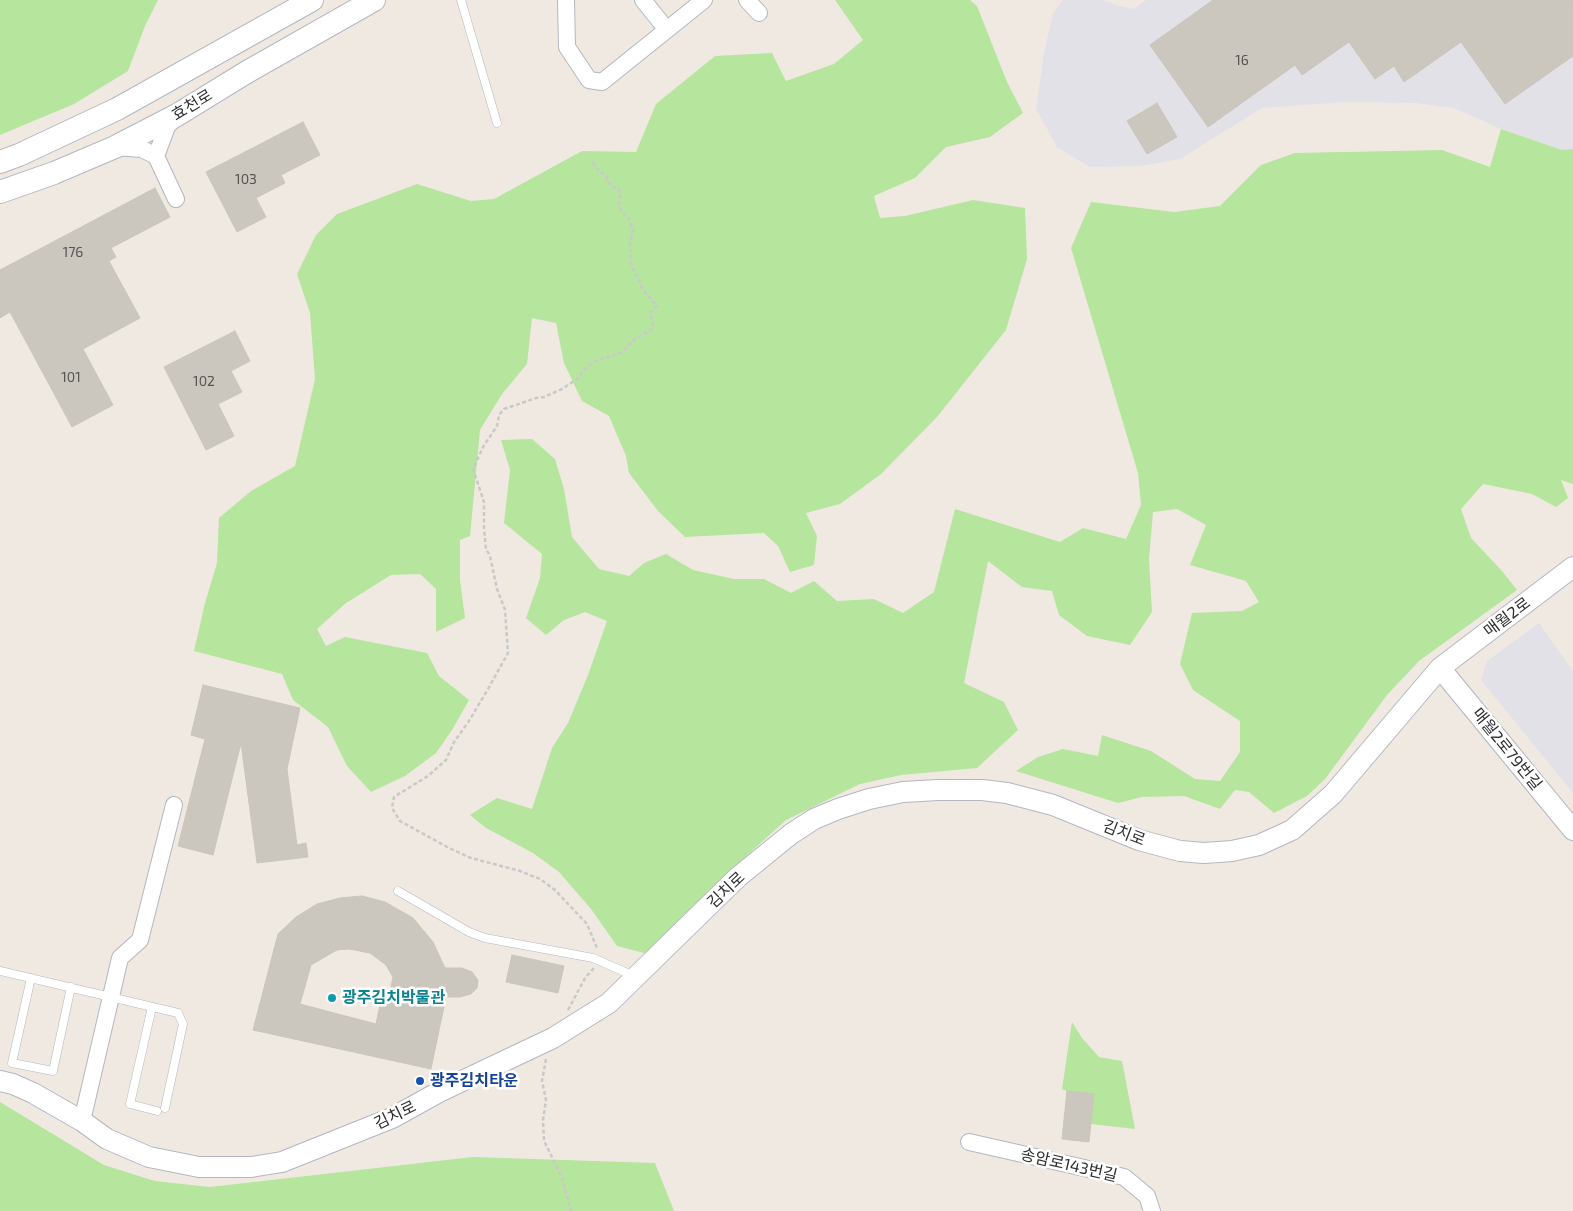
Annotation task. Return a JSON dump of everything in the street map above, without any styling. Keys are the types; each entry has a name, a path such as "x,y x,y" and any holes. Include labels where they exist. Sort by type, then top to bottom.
{"main road":[{"name":"효천로","path":"0,162 117,109 312,0"},
{"name":"효천로","path":"0,192 54,173 115,146 177,115 247,72 374,0"}],"street":[{"path":"566,0 567,47 589,80 602,82 704,0"},
{"path":"643,0 667,30"},
{"path":"747,0 759,13"},
{"path":"156,156 166,127 177,115"},
{"path":"115,146 142,149 156,156 176,199"},
{"name":"매월2로","path":"1440,668 1573,566"},
{"name":"매월2로79번길","path":"1440,668 1573,830"},
{"name":"김치로","path":"0,1081 33,1093 82,1121 107,1139 149,1157 199,1167 251,1167 282,1162 392,1118 439,1092 557,1035 609,1003 738,877 791,834 814,819 869,799 903,792 982,790 1007,793 1053,805 1139,840 1180,851 1204,853 1232,851 1259,845 1292,830 1333,794 1440,668"},
{"path":"82,1121 120,958 140,940 174,805"},
{"name":"송암로143번길","path":"969,1142 1124,1177 1147,1196 1152,1211"}],"lane":[{"path":"461,0 497,123"},
{"path":"398,891 469,932 485,938 600,960 636,976"},
{"path":"0,971 178,1013 183,1024 165,1108"},
{"path":"31,978 12,1063 53,1071 71,987"},
{"path":"152,1006 130,1104 156,1111"}],"path":[{"path":"571,1211 562,1177 544,1141 542,1120 546,1100 542,1081 568,1008 585,978 600,960 587,924 555,890 540,879 471,858 449,848 400,821 392,808 394,797 428,776 446,760 454,742 488,690 508,653 505,610 497,589 490,556 486,549 484,502 473,469 483,447 497,426 499,415 504,409 544,397 562,389 577,380 588,366 598,360 621,354 635,339 652,329 653,322 650,313 657,306 643,290 631,263 630,245 633,230 629,219 619,206 620,192 618,188 612,187 593,162"}],"shaded area":[{"path":"1063,0 1104,0 1134,9 1146,0 1573,0 1573,149 1562,150 1501,129 1454,108 1416,103 1345,102 1262,108 1180,159 1140,166 1090,167 1057,147 1036,109 1044,53 1053,13"},
{"path":"1539,623 1573,671 1573,793 1481,680 1487,661"}],"green space":[{"path":"0,0 158,0 145,26 128,71 74,104 0,135"},
{"path":"835,0 970,0 977,6 1007,82 1023,113 990,137 946,147 915,178 874,196 880,218 905,216 973,200 1025,208 1027,259 1006,330 937,417 881,474 840,504 806,513 817,536 814,565 790,572 778,546 764,533 685,537 658,511 629,473 626,456 609,416 582,401 564,363 556,323 532,318 527,364 502,394 480,430 470,536 460,540 460,580 465,618 436,632 436,589 420,574 391,575 346,603 317,629 326,646 345,637 427,653 439,676 469,700 436,753 405,776 371,792 347,766 328,727 293,700 282,674 194,651 217,563 219,518 251,491 295,466 315,379 310,313 297,274 316,235 337,214 417,184 471,201 494,199 582,151 636,152 656,104 715,56 772,53 786,81 834,64 863,40"},
{"path":"1501,129 1562,150 1573,149 1573,484 1561,480 1568,498 1556,507 1532,494 1483,484 1461,509 1471,538 1517,590 1419,661 1387,695 1325,779 1307,796 1274,813 1249,792 1235,790 1220,809 1184,796 1142,797 1118,803 1016,771 1038,757 1063,749 1098,756 1102,735 1151,751 1195,779 1220,781 1240,752 1240,721 1193,690 1180,664 1192,613 1242,611 1259,602 1246,581 1190,565 1206,525 1177,509 1153,512 1149,559 1152,612 1130,645 1087,636 1059,615 1052,591 1022,587 988,561 964,683 1004,702 1018,730 977,768 901,775 860,784 786,820 721,879 648,954 617,946 591,909 559,872 533,853 486,828 470,815 497,798 532,809 552,748 568,723 588,675 607,621 585,612 564,620 546,635 526,618 540,578 542,554 504,523 510,470 501,440 532,439 555,459 564,489 572,537 599,569 629,576 644,563 666,554 693,570 734,579 764,579 791,593 814,581 837,601 874,599 903,613 934,592 955,509 1060,542 1083,528 1126,539 1141,505 1138,473 1071,248 1091,202 1174,212 1220,206 1261,165 1295,153 1442,150 1490,167"},
{"path":"1072,1022 1082,1038 1099,1057 1122,1061 1135,1129 1091,1124 1094,1094 1062,1089"},
{"path":"0,1102 104,1165 155,1181 210,1187 473,1157 655,1163 674,1211 0,1211"}],"building":[{"path":"1213,0 1573,0 1573,56 1505,104 1461,42 1404,82 1394,66 1375,79 1349,42 1302,75 1295,65 1208,127 1150,45"},
{"path":"1157,103 1177,137 1147,154 1127,121"},
{"path":"303,122 320,155 281,175 285,183 256,198 266,217 237,232 206,172"},
{"path":"155,188 170,217 111,248 116,257 109,261 140,318 83,349 113,405 72,427 10,312 0,318 0,270"},
{"path":"235,331 250,361 231,371 242,392 218,404 234,436 206,450 164,367"},
{"path":"203,685 300,708 287,769 297,845 306,843 308,857 257,863 241,743 213,855 178,846 205,739 191,735"},
{"name":"광주김치박물관","path":"362,896 385,902 413,918 433,942 445,968 462,968 472,972 478,980 477,988 471,994 460,997 446,997 431,1069 253,1030 278,934 296,917 317,904 340,898","holes":["349,949 370,953 386,965 393,977 388,1001 381,1000 376,1024 300,1004 311,965 337,950"]},
{"path":"512,955 564,966 558,993 506,982"},
{"path":"1067,1091 1094,1094 1089,1142 1062,1139"}],"place":[{"name":"광주김치박물관","path":"332,998"},
{"name":"광주김치타운","path":"420,1081"}]}
